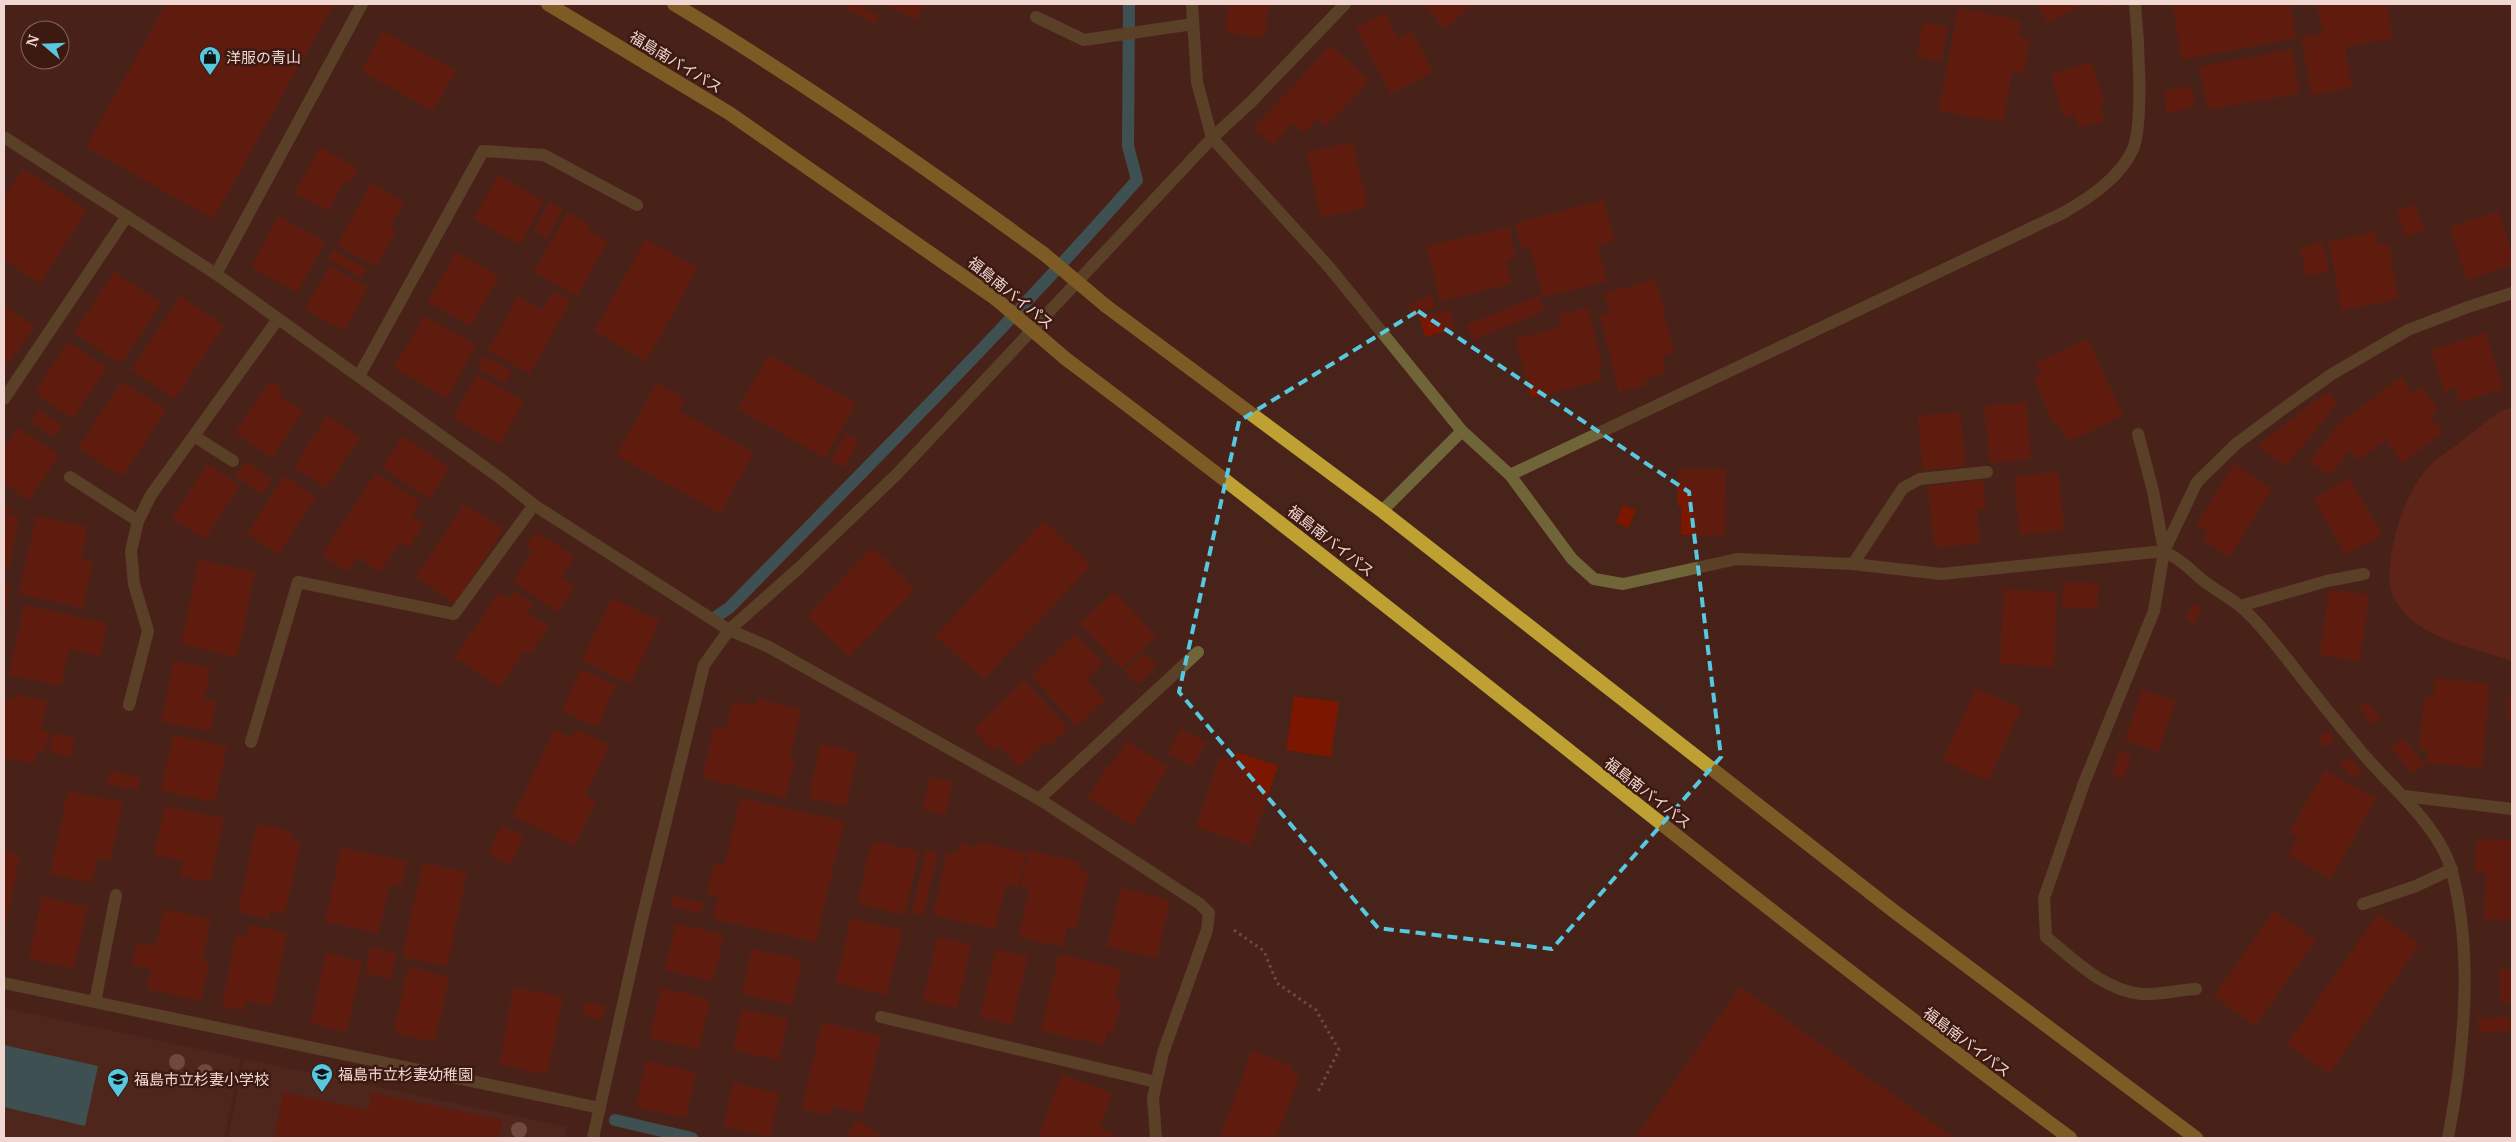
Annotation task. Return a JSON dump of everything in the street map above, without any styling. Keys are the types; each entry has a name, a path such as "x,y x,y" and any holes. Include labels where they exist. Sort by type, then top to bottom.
{"highway":[{"name":"福島南バイパス","path":"548,4 729,113 996,299 1066,359 1235,486 1917,1025 2070,1138"},
{"path":"674,4 760,56 970,200 1044,254 1106,306 1382,511 1895,912 2196,1138"}],"street":[{"path":"216,274 362,4"},
{"path":"1192,4 1197,82 1212,138 1329,267 1462,431 1510,475 1572,559 1594,579 1623,584 1737,559 1852,564 1941,574 2164,551 2181,560 2201,578 2240,606 2262,627 2360,751 2404,796 2441,845 2452,869 2462,919 2464,1014 2455,1102 2448,1138"},
{"path":"593,1138 643,914 704,665 729,630 799,568 896,474 1212,138 1251,102 1345,4"},
{"path":"1510,475 2063,213 2095,194 2116,173 2133,149 2138,123 2136,4"},
{"path":"1036,17 1084,40 1193,24"},
{"path":"4,138 216,274 534,505 729,630 767,646 1039,799 1200,904 1209,913 1207,930 1163,1053 1153,1098 1156,1138"},
{"path":"358,376 483,151 544,155 637,205"},
{"path":"4,399 127,216"},
{"path":"2196,989 2143,994 2116,989 2046,937 2044,898 2084,783 2154,611 2164,551 2197,482 2236,444 2283,409 2332,374 2408,330 2468,307 2512,294"},
{"path":"129,705 148,631 134,584 131,551 138,520 151,495 278,318"},
{"path":"1382,511 1462,431"},
{"path":"2138,434 2153,491 2164,551"},
{"path":"194,436 233,461"},
{"path":"1852,564 1903,488 1920,480 1987,472"},
{"path":"70,477 138,520"},
{"path":"251,742 298,582 454,614 534,505"},
{"path":"2240,606 2327,581 2364,574"},
{"path":"1039,799 1198,652"},
{"path":"2404,796 2512,808"},
{"path":"2363,904 2416,886 2452,869"},
{"path":"95,1002 116,895"},
{"path":"4,983 600,1108"},
{"path":"881,1016 1156,1082"}],"path":[{"path":"1209,913 1264,950 1277,983 1316,1010 1339,1050 1317,1094"}],"highlighted area":[{"path":"1418,311 1689,492 1721,757 1552,949 1378,928 1179,692 1239,421"}],"shaded area":[{"path":"2512,408 2512,661 2448,640 2418,625 2406,615 2396,602 2391,589 2390,572 2391,553 2402,514 2409,497 2426,470 2490,418 2506,409"},
{"name":"福島市立杉妻小学校","path":"4,1008 241,1058 224,1138 4,1138"},
{"name":"福島市立杉妻幼稚園","path":"244,1059 567,1127 565,1138 228,1138"}],"water":[{"path":"4,1045 98,1066 85,1126 4,1107"}],"building":[{"name":"洋服の青山","path":"166,4 334,4 213,219 86,147"},
{"path":"850,4 857,4 880,16 875,24 847,9"},
{"path":"885,4 925,4 915,20"},
{"path":"1229,4 1269,4 1264,38 1225,33"},
{"path":"1423,4 1473,4 1445,29"},
{"path":"2037,4 2083,4 2048,23"},
{"path":"2100,4 2114,4 2115,6 2100,7"},
{"path":"2172,4 2290,4 2296,38 2182,60"},
{"path":"2317,4 2387,4 2393,38 2345,47 2352,87 2312,95 2301,37 2323,33"},
{"path":"1958,8 2021,20 2019,36 2030,39 2024,74 2012,72 2003,122 1939,111"},
{"path":"1385,12 1398,39 1412,32 1433,72 1391,94 1356,28"},
{"path":"1923,22 1948,27 1941,62 1917,57"},
{"path":"383,31 456,71 433,111 361,71"},
{"path":"1331,45 1369,80 1326,127 1318,118 1303,133 1292,123 1272,145 1254,128"},
{"path":"2292,49 2300,93 2208,110 2199,67"},
{"path":"2092,62 2105,105 2100,107 2104,121 2079,127 2075,114 2063,117 2051,74"},
{"path":"2191,86 2195,107 2167,113 2164,91"},
{"path":"1353,142 1367,207 1320,217 1307,152"},
{"path":"320,147 358,169 351,182 346,179 328,211 295,193"},
{"path":"23,169 87,210 40,284 4,260 4,198"},
{"path":"498,175 544,201 520,245 474,219"},
{"path":"371,183 404,202 390,226 397,230 376,267 337,245"},
{"path":"1604,200 1614,241 1597,245 1607,281 1543,297 1530,247 1522,249 1515,223"},
{"path":"549,202 563,209 547,238 534,231"},
{"path":"2415,205 2424,231 2405,236 2397,211"},
{"path":"2499,211 2512,254 2512,265 2467,280 2450,227"},
{"path":"568,212 590,225 587,229 608,241 577,296 534,272"},
{"path":"279,216 325,242 297,293 251,267"},
{"path":"1509,227 1516,257 1506,260 1511,284 1440,301 1427,246"},
{"path":"2376,232 2379,245 2389,244 2398,299 2341,310 2329,241"},
{"path":"646,239 698,268 646,361 594,331"},
{"path":"2322,242 2329,271 2307,276 2300,248"},
{"path":"333,250 367,269 362,278 328,259"},
{"path":"456,252 499,276 471,326 428,302"},
{"path":"330,266 368,287 344,331 305,309"},
{"path":"114,272 161,303 121,364 74,333"},
{"path":"1656,280 1674,353 1662,356 1666,373 1645,379 1647,385 1619,392 1600,316 1610,313 1604,293"},
{"path":"554,291 571,300 530,374 488,351 518,296 543,310"},
{"path":"1431,295 1436,306 1414,317 1408,306"},
{"path":"180,296 224,325 175,399 131,370"},
{"path":"1538,296 1544,311 1473,340 1467,325"},
{"path":"4,305 35,327 4,369"},
{"path":"1588,307 1602,366 1598,366 1602,380 1531,398 1516,339 1561,327 1558,315"},
{"path":"1450,309 1455,329 1425,337 1420,317"},
{"path":"424,316 476,345 447,398 394,368"},
{"path":"2486,332 2503,389 2460,403 2455,388 2444,392 2431,350"},
{"path":"2087,339 2123,415 2068,442 2060,425 2055,426 2034,379 2042,375 2036,363"},
{"path":"68,342 107,367 73,419 35,393"},
{"path":"769,355 856,403 825,458 738,409"},
{"path":"484,356 512,371 505,383 478,368"},
{"path":"477,375 524,401 500,444 453,418"},
{"path":"2401,377 2414,394 2422,387 2439,410 2431,417 2443,432 2403,463 2386,440 2358,461 2350,450 2330,476 2310,461 2340,423"},
{"path":"122,381 166,410 122,477 78,448"},
{"path":"270,381 283,390 279,396 303,411 272,458 235,433"},
{"path":"657,383 685,399 678,410 754,453 720,513 616,455"},
{"path":"2329,391 2338,403 2285,467 2258,445"},
{"path":"2026,402 2031,459 1990,463 1984,406"},
{"path":"39,410 63,425 54,437 31,422"},
{"path":"1960,412 1966,466 1923,470 1918,416"},
{"path":"327,416 360,437 326,488 294,467"},
{"path":"18,428 59,455 29,500 4,484 4,449"},
{"path":"846,434 859,441 844,468 831,460"},
{"path":"403,436 450,468 429,499 382,467"},
{"path":"245,461 273,480 263,494 235,476"},
{"path":"208,464 240,485 205,539 172,518"},
{"path":"2234,464 2272,489 2229,557 2203,540 2208,532 2196,525"},
{"path":"1678,469 1726,469 1725,536 1681,535 1681,506 1678,506"},
{"path":"2058,472 2064,530 2020,535 2014,477"},
{"path":"376,473 421,502 412,516 424,524 409,548 400,542 380,572 357,557 347,572 322,555"},
{"path":"284,476 316,497 278,554 247,534"},
{"path":"2349,478 2382,535 2346,555 2314,499"},
{"path":"1983,480 1986,509 1977,510 1980,543 1934,548 1928,486"},
{"path":"464,504 504,529 455,604 416,577"},
{"path":"1623,505 1636,510 1629,528 1616,523"},
{"path":"4,507 11,508 9,515 19,517 9,568 4,567"},
{"path":"36,516 87,527 81,559 93,561 83,608 19,594"},
{"path":"1044,521 1091,565 984,679 935,636"},
{"path":"536,532 575,557 561,577 575,586 558,612 513,582 533,550 526,546"},
{"path":"872,547 915,589 849,657 807,616"},
{"path":"199,560 255,572 237,657 181,644"},
{"path":"2063,582 2099,583 2097,609 2062,607"},
{"path":"4,585 10,586 5,612 4,612"},
{"path":"2004,589 2057,592 2054,667 2000,664"},
{"path":"2329,590 2369,595 2360,661 2320,655"},
{"path":"514,591 533,603 527,612 549,626 531,654 525,650 500,687 455,657 498,593 508,599"},
{"path":"1114,592 1156,636 1122,669 1080,623"},
{"path":"612,598 660,621 630,684 582,660"},
{"path":"2192,604 2202,608 2195,623 2186,619"},
{"path":"24,605 107,623 100,656 69,649 61,686 9,675"},
{"path":"1075,634 1103,663 1086,679 1105,700 1077,726 1031,676"},
{"path":"1144,653 1157,666 1138,684 1125,671"},
{"path":"174,660 211,668 204,699 216,701 210,731 161,721"},
{"path":"581,669 616,685 597,727 562,711"},
{"path":"2435,678 2490,684 2482,768 2427,763 2428,750 2419,750 2424,697 2433,698"},
{"path":"1024,680 1069,728 1049,746 1045,742 1019,767 998,745 993,751 973,730"},
{"path":"1976,688 2021,709 1988,781 1943,760"},
{"path":"2142,690 2176,701 2158,752 2125,740"},
{"path":"2510,693 2512,693 2512,720 2506,719"},
{"path":"14,694 47,701 41,730 49,731 45,752 37,750 34,764 4,758 4,698 12,700"},
{"path":"1294,696 1339,702 1331,757 1286,750"},
{"path":"757,699 801,709 790,757 795,758 786,798 702,778 714,727 726,729 733,701 756,706"},
{"path":"2366,702 2381,718 2373,725 2359,708"},
{"path":"555,729 572,738 576,729 609,745 585,796 596,801 574,846 513,816"},
{"path":"1181,729 1206,742 1193,767 1168,753"},
{"path":"2328,731 2335,739 2325,748 2318,739"},
{"path":"52,733 75,737 71,757 49,752"},
{"path":"173,735 227,746 215,802 161,791"},
{"path":"2402,738 2425,764 2413,774 2391,748"},
{"path":"1127,741 1168,767 1133,826 1088,798 1109,764 1112,765"},
{"path":"820,744 857,752 846,806 809,798"},
{"path":"2120,751 2131,755 2123,779 2112,775"},
{"path":"1236,752 1278,766 1251,846 1196,827 1220,756 1234,761"},
{"path":"2349,757 2362,771 2353,779 2340,765"},
{"path":"2325,770 2376,798 2331,879 2288,855 2298,838 2289,833"},
{"path":"111,771 141,777 138,790 108,784"},
{"path":"930,777 952,782 945,815 923,810"},
{"path":"68,791 123,802 110,861 98,858 92,883 50,874"},
{"path":"740,798 844,821 816,942 713,919 718,896 707,894 714,862 725,865"},
{"path":"165,806 224,818 210,882 180,876 183,861 154,855"},
{"path":"257,824 292,831 290,840 301,842 285,914 270,911 269,919 238,912"},
{"path":"502,826 524,836 510,865 488,854"},
{"path":"2477,839 2512,840 2512,920 2484,919 2486,873 2475,872"},
{"path":"872,841 919,851 905,915 857,904"},
{"path":"979,842 1026,853 1019,887 1006,884 995,929 933,915 947,852 957,853 959,843 978,847"},
{"path":"341,848 407,861 401,887 389,885 379,933 325,922"},
{"path":"926,850 938,853 923,916 912,913"},
{"path":"1029,850 1079,862 1077,869 1089,872 1076,928 1067,926 1063,947 1019,937 1029,889 1021,887"},
{"path":"4,851 20,855 5,930 4,930"},
{"path":"423,863 467,872 447,966 402,957"},
{"path":"1121,888 1170,900 1157,958 1107,947"},
{"path":"673,896 704,903 701,914 671,906"},
{"path":"42,897 87,907 74,968 29,959"},
{"path":"164,909 211,919 202,961 209,963 201,1001 147,989 151,969 132,965 137,942 156,946"},
{"path":"2274,911 2316,940 2255,1026 2214,996"},
{"path":"2378,914 2420,944 2329,1074 2287,1044"},
{"path":"851,918 902,930 887,995 836,983"},
{"path":"676,924 724,934 713,981 665,970"},
{"path":"250,925 287,933 272,1006 246,1001 244,1011 222,1006 236,933 248,936"},
{"path":"937,937 971,944 957,1008 923,1001"},
{"path":"371,947 397,953 391,979 365,973"},
{"path":"752,949 802,960 792,1005 742,994"},
{"path":"996,949 1028,956 1012,1025 980,1017"},
{"path":"326,953 362,961 347,1032 311,1024"},
{"path":"1059,954 1122,969 1115,998 1122,999 1113,1034 1107,1032 1104,1045 1041,1031"},
{"path":"408,967 449,976 435,1042 394,1033"},
{"path":"2512,969 2512,1003 2501,1003 2499,970"},
{"path":"514,987 563,997 547,1075 499,1064"},
{"path":"1740,987 1917,1112 1955,1138 1635,1138"},
{"path":"661,988 710,999 699,1049 650,1038"},
{"path":"586,1002 606,1006 602,1020 583,1016"},
{"path":"742,1009 788,1019 779,1060 733,1050"},
{"path":"2510,1017 2511,1031 2479,1033 2478,1018"},
{"path":"822,1022 881,1036 863,1113 832,1106 830,1116 802,1109"},
{"path":"1252,1051 1293,1066 1291,1072 1300,1075 1276,1138 1220,1138"},
{"path":"646,1061 696,1072 686,1118 636,1107"},
{"path":"1062,1075 1112,1093 1100,1128 1113,1133 1111,1138 1038,1138"},
{"path":"733,1083 779,1093 770,1137 723,1126"},
{"path":"283,1092 368,1110 372,1093 503,1120 499,1138 274,1138"},
{"path":"857,1120 885,1138 845,1138"},
{"path":"4,1126 7,1127 5,1138 4,1138"}],"waterway":[{"path":"717,616 729,608 936,397 1137,180 1128,146 1129,4"},
{"path":"615,1120 692,1138"}],"place":[{"name":"洋服の青山","path":"210,76"},
{"name":"福島市立杉妻幼稚園","path":"322,1093"},
{"name":"福島市立杉妻小学校","path":"118,1098"}]}
